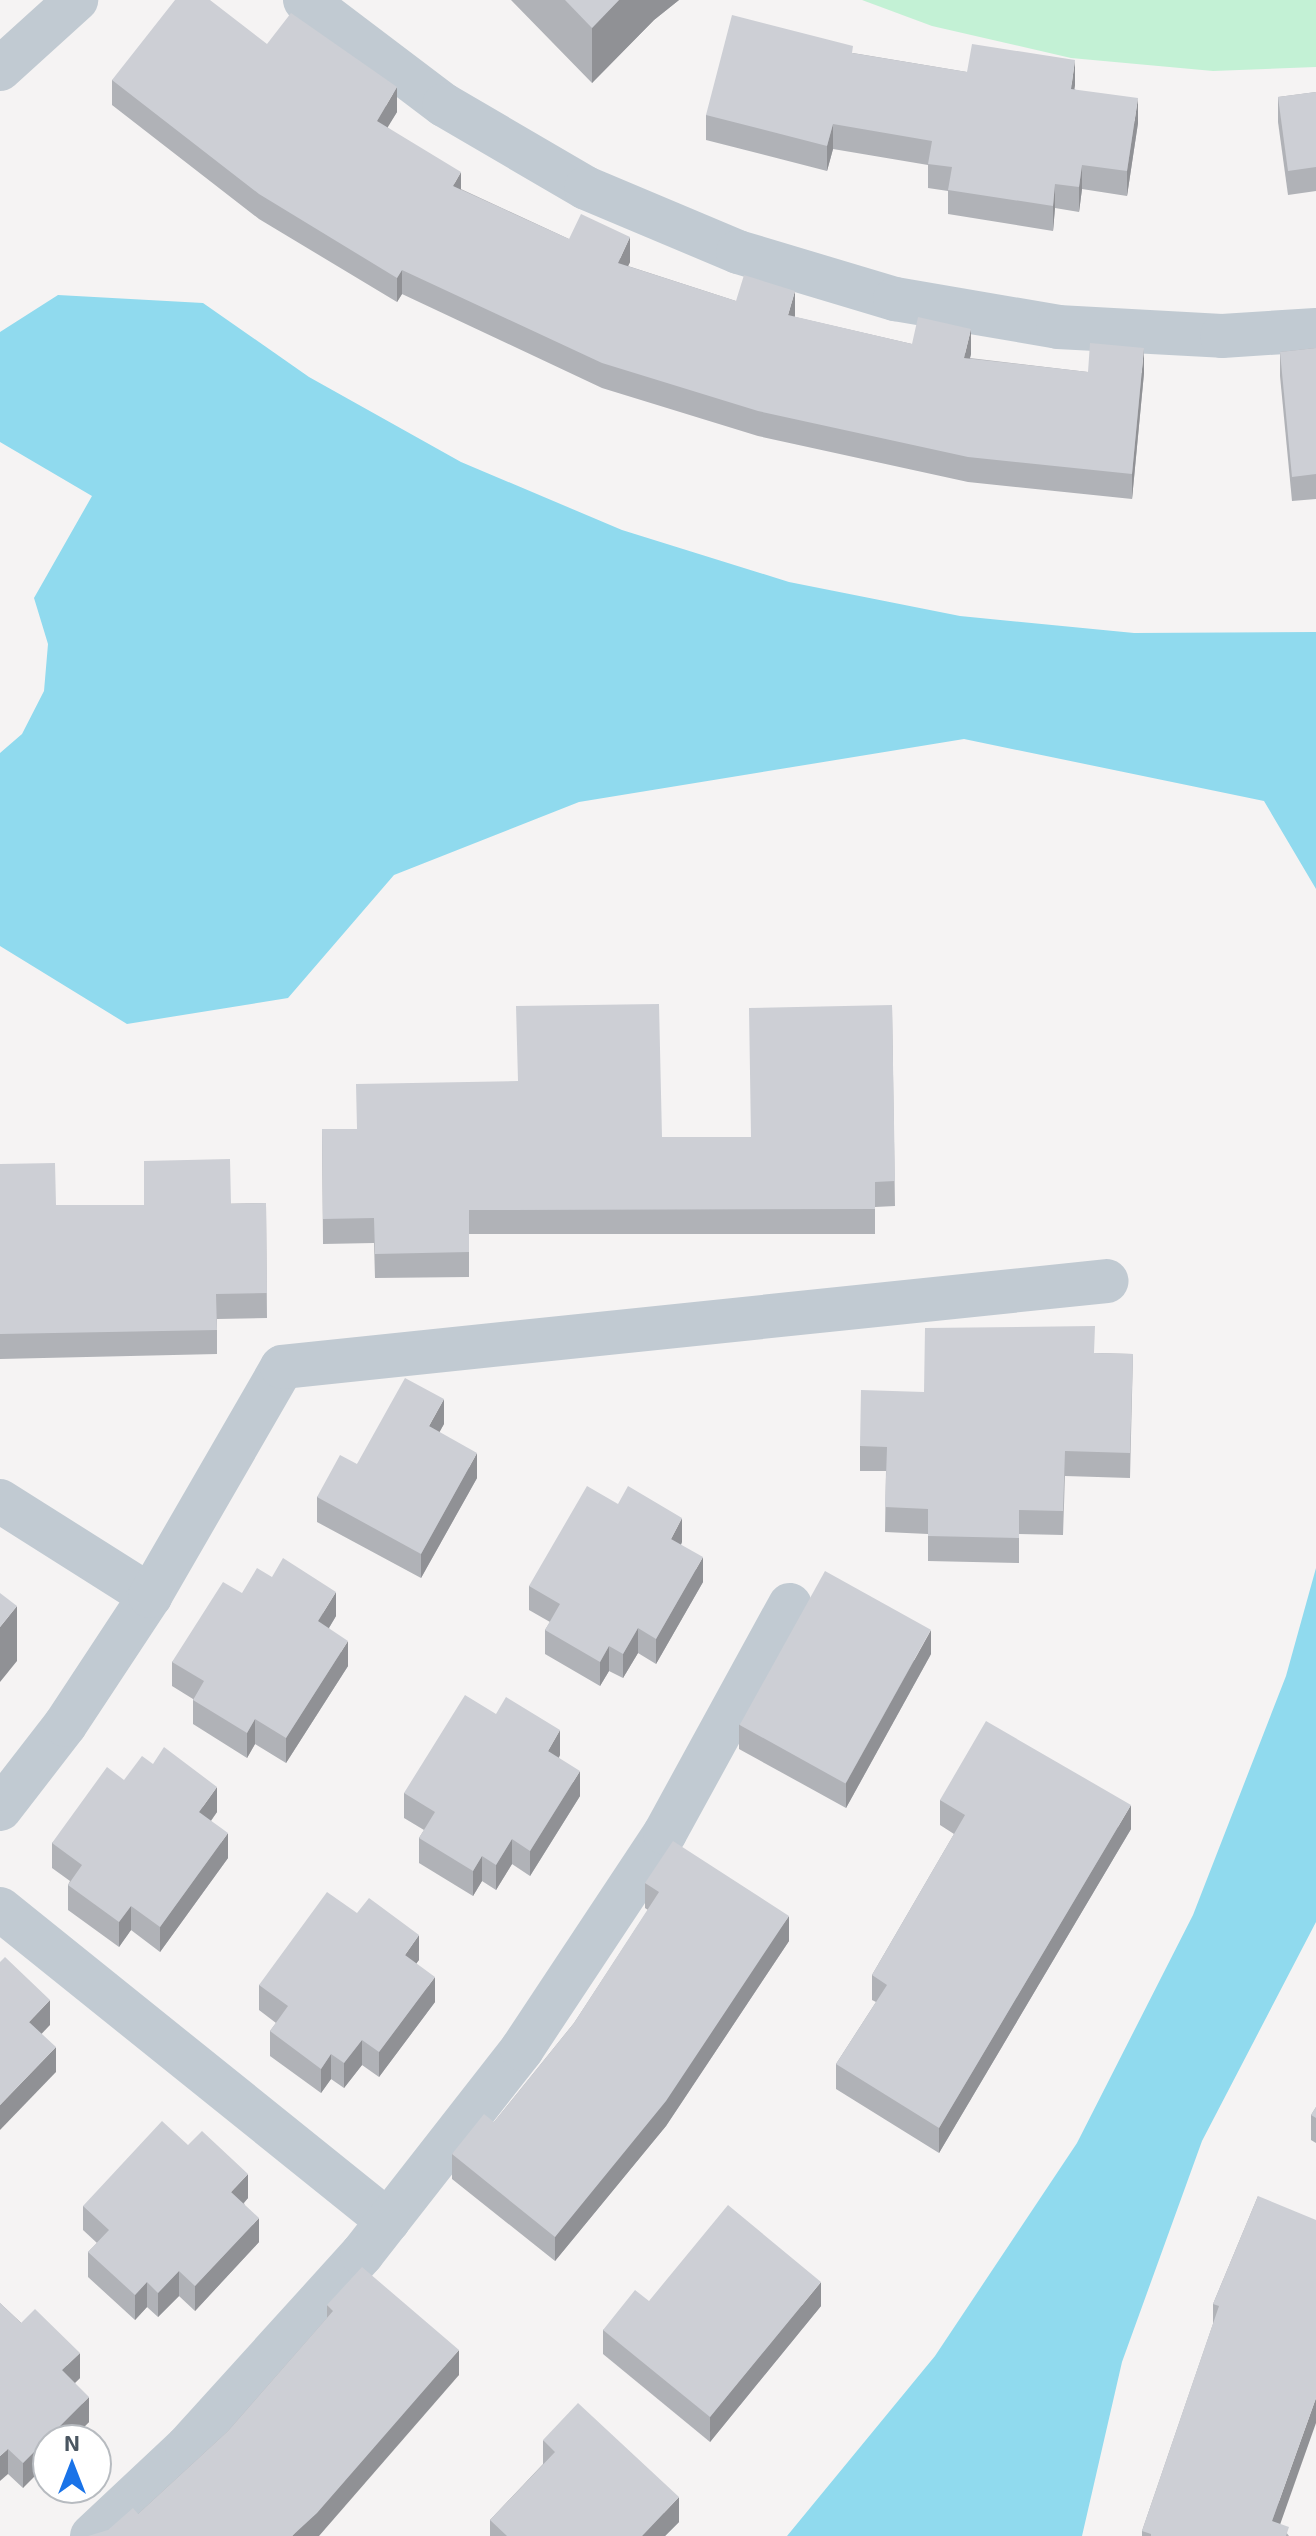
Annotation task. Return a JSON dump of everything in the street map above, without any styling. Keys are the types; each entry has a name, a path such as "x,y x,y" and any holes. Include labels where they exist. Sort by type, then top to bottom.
{"lane":[{"path":"0,69 76,0"},
{"path":"305,0 444,105 586,188 738,252 895,299 1058,327 1222,336 1316,330"},
{"path":"0,1809 65,1725 150,1596 282,1367 1107,1281"},
{"path":"0,1501 150,1596"},
{"path":"92,2536 187,2447 388,2221 522,2049 665,1833 790,1605"},
{"path":"0,1909 388,2221"}],"green space":[{"path":"862,0 1316,0 1316,67 1213,71 1071,58 932,26"}],"water":[{"path":"58,295 203,303 309,377 461,462 622,530 789,582 960,616 1134,633 1316,632 1316,889 1264,801 964,739 579,802 394,875 288,998 127,1024 0,946 0,753 22,734 44,691 48,644 34,598 92,496 0,442 0,332"},
{"path":"1316,1568 1316,1922 1202,2141 1122,2362 1082,2536 787,2536 935,2356 1077,2143 1193,1915 1286,1676"}],"building":[{"path":"175,0 210,0 267,44 291,13 397,87 377,121 461,172 453,186 569,239 581,214 630,237 618,263 736,301 744,275 795,291 788,315 912,344 918,317 971,329 964,358 1088,372 1090,343 1144,348 1132,474 968,457 758,411 602,363 402,270 397,278 259,194 112,80"},
{"path":"565,0 619,0 592,28"},
{"path":"732,15 853,46 852,53 967,72 972,44 1075,60 1071,89 1138,98 1127,171 1082,165 1079,187 1055,184 1053,206 948,190 952,167 928,164 932,141 833,124 827,146 706,115"},
{"path":"1316,92 1316,167 1288,171 1278,97"},
{"path":"1316,348 1316,474 1292,477 1280,352"},
{"path":"659,1004 662,1137 751,1137 749,1008 892,1005 895,1181 875,1182 875,1209 469,1210 469,1252 375,1254 374,1218 323,1219 322,1129 357,1129 356,1084 518,1081 516,1006"},
{"path":"230,1159 231,1204 266,1203 267,1293 216,1294 217,1330 0,1334 0,1164 55,1163 56,1205 144,1205 144,1161"},
{"path":"1095,1326 1094,1353 1133,1354 1130,1453 1065,1451 1063,1511 1019,1510 1019,1538 928,1536 928,1509 885,1507 887,1447 860,1446 861,1390 924,1392 925,1328"},
{"path":"405,1378 444,1399 429,1426 477,1453 421,1554 317,1497 340,1455 357,1464"},
{"path":"587,1486 618,1504 628,1486 682,1518 671,1539 703,1557 656,1639 638,1628 623,1654 609,1646 600,1662 545,1630 560,1604 529,1586"},
{"path":"283,1558 336,1592 318,1621 348,1641 286,1738 255,1719 247,1733 193,1700 204,1681 172,1662 223,1582 242,1593 257,1568 272,1577"},
{"path":"825,1571 931,1630 846,1784 740,1725"},
{"path":"0,1593 17,1606 0,1627"},
{"path":"465,1695 496,1714 506,1697 560,1730 548,1751 580,1771 530,1851 512,1839 496,1865 482,1856 473,1871 419,1838 435,1812 404,1793"},
{"path":"986,1721 1131,1805 939,2128 836,2064 887,1985 872,1975 965,1815 940,1800"},
{"path":"164,1747 217,1787 199,1812 228,1833 160,1927 131,1906 119,1922 68,1885 82,1865 52,1843 107,1767 124,1780 142,1756 153,1764"},
{"path":"673,1841 789,1916 666,2101 555,2237 452,2154 484,2114 494,2122 574,2023 659,1892 645,1883"},
{"path":"327,1892 357,1913 369,1898 419,1935 405,1955 435,1977 379,2052 362,2040 344,2063 331,2054 321,2069 270,2031 288,2006 259,1985"},
{"path":"5,1957 50,2000 29,2022 56,2047 0,2105 0,1962"},
{"path":"162,2121 188,2145 202,2131 248,2174 231,2192 259,2218 195,2286 179,2271 158,2293 147,2282 135,2295 88,2252 109,2230 83,2206"},
{"path":"1258,2196 1316,2220 1316,2398 1272,2521 1289,2527 1286,2536 1151,2536 1142,2531 1219,2306 1213,2304"},
{"path":"728,2205 821,2282 710,2417 603,2330 635,2290 649,2301"},
{"path":"362,2267 459,2350 317,2513 292,2536 88,2536 108,2530 133,2508 138,2514 228,2431 333,2311 327,2305"},
{"path":"0,2303 21,2323 35,2309 80,2353 62,2370 89,2397 62,2424 32,2424 32,2454 23,2463 8,2449 0,2456"},
{"path":"578,2403 679,2497 642,2536 507,2536 490,2520 555,2452 543,2440"}]}
